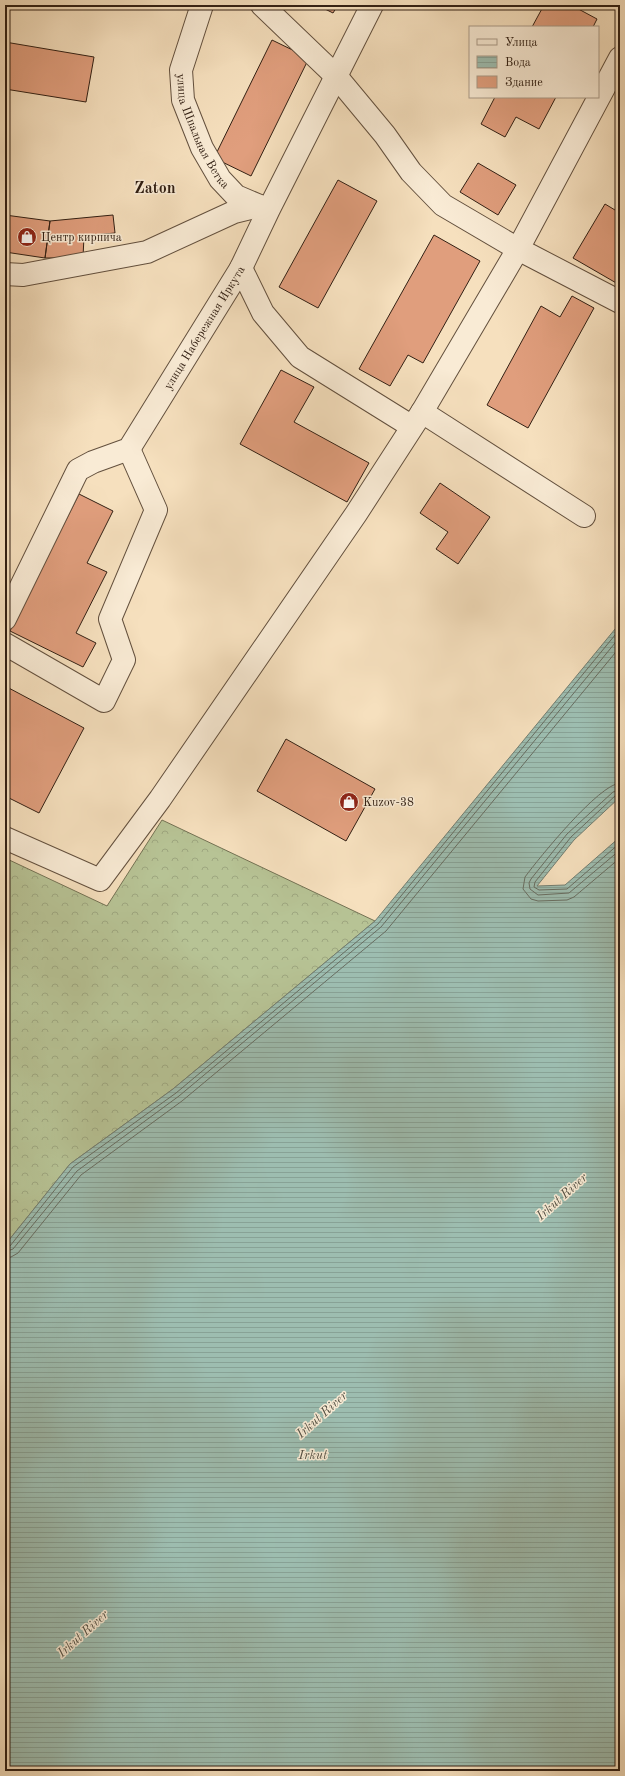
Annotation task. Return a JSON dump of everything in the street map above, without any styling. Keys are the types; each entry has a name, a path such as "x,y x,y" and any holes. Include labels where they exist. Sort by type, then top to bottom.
{"street":[{"name":"улица Шпальная Ветка","path":"202,5 181,70 183,100 202,148 220,180 236,196 264,208"},
{"path":"262,5 336,76 385,135 411,172 443,205 518,249 620,302"},
{"name":"улица Набережная Иркута","path":"129,448 241,268 264,208 336,76 372,5"},
{"path":"599,97 620,58"},
{"path":"5,838 100,880 160,799 352,521 417,419 518,249 599,98"},
{"path":"5,274 23,275 147,252 234,212 264,208"},
{"path":"241,268 263,313 300,357 417,419 584,516"},
{"path":"5,619 78,470 93,462 129,448 156,510 110,619 124,660 104,701 5,644"}],"green space":[{"path":"162,820 375,921 173,1089 70,1164 5,1245 5,858 107,906"}],"water":[{"name":"Irkut","path":"620,623 620,797 574,840 537,886 565,885 620,837 620,1771 5,1771 5,1245 70,1164 173,1089 375,921"}],"building":[{"path":"148,5 165,5 165,8"},
{"path":"317,5 338,5 333,13"},
{"path":"544,5 571,5 597,19 594,26 533,26"},
{"path":"272,40 309,58 251,176 214,158"},
{"path":"5,42 94,57 86,102 5,89"},
{"path":"494,98 555,98 539,129 516,117 505,137 481,124"},
{"path":"478,163 516,185 498,215 460,192"},
{"path":"338,180 377,201 318,308 279,287"},
{"path":"605,204 620,213 620,280 618,284 573,258"},
{"path":"5,215 50,221 45,258 5,252"},
{"path":"113,215 115,233 84,236 83,258 45,258 50,221"},
{"path":"434,235 480,261 423,363 408,355 390,386 359,369"},
{"path":"572,296 594,308 528,428 487,405 541,306 560,317"},
{"path":"281,370 314,387 294,422 369,463 347,502 240,444"},
{"path":"440,483 490,517 458,564 436,549 448,532 420,513"},
{"path":"79,494 113,511 87,563 107,572 76,633 96,643 83,667 10,631"},
{"path":"5,686 84,728 39,813 5,796"},
{"path":"286,739 375,789 346,841 257,791"}],"place":[{"name":"Центр кирпича","path":"27,237"},
{"name":"Kuzov-38","path":"349,802"}],"district":[{"name":"Zaton","path":"155,187"}],"water label":[{"name":"Irkut River","path":"561,1196"},
{"name":"Irkut River","path":"321,1414"},
{"name":"Irkut River","path":"82,1633"}]}
